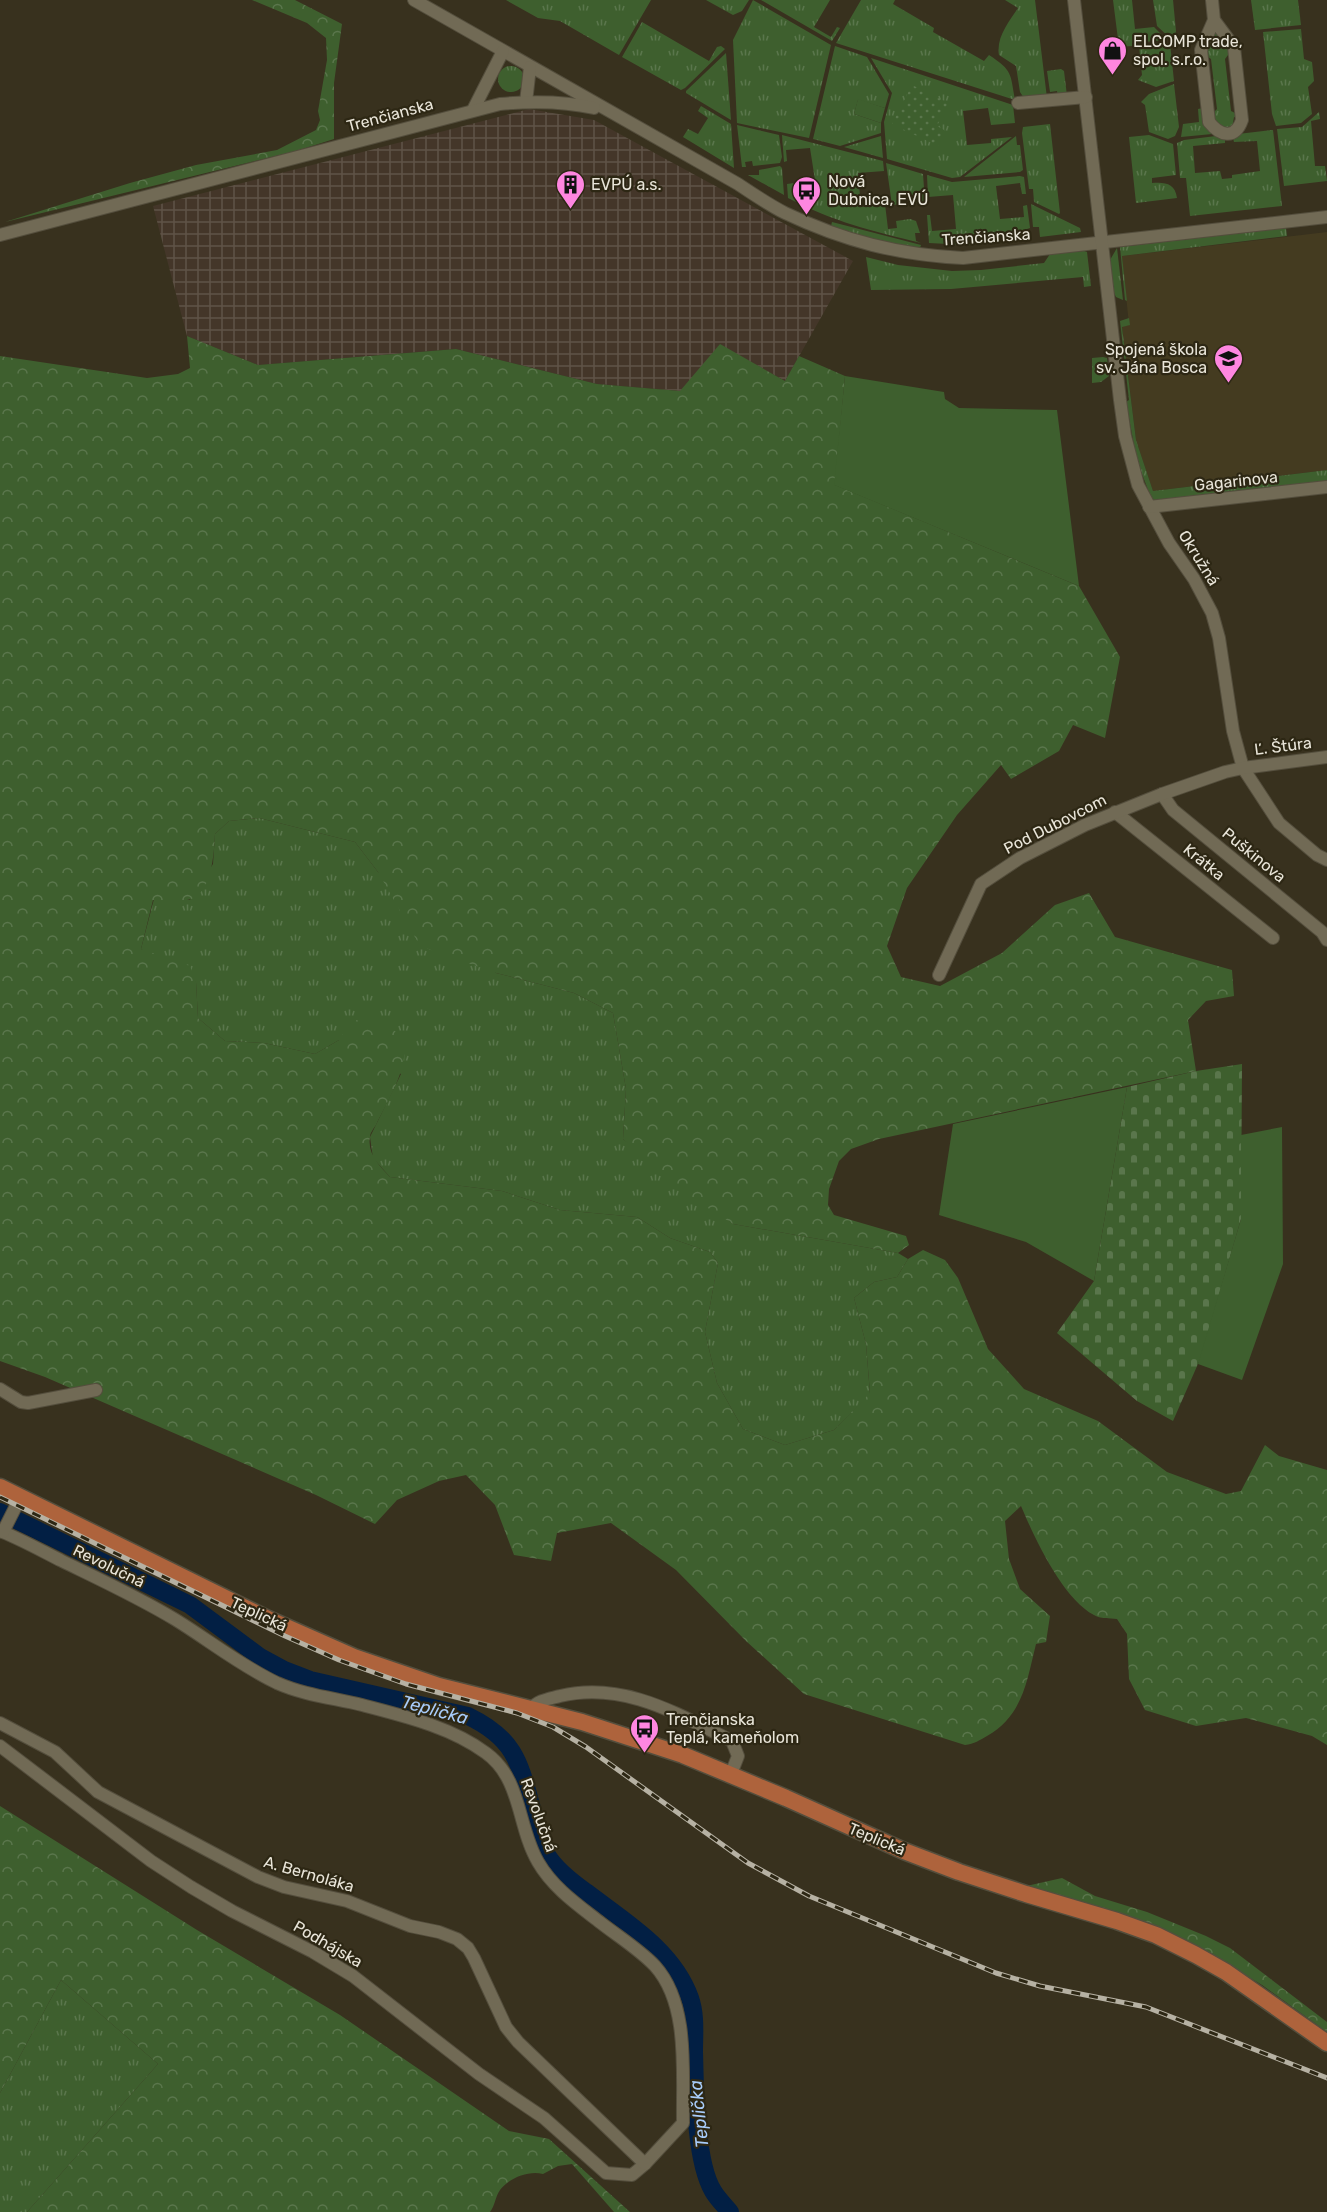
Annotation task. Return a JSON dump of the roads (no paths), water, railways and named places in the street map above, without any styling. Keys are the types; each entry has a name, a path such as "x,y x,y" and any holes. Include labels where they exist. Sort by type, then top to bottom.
{"main road":[{"name":"Teplická","path":"0,1487 18,1503 354,1657 439,1686 632,1738 731,1774 904,1851 1026,1894 1156,1935 1196,1955 1251,1989 1327,2043"}],"street":[{"name":"Trenčianska","path":"414,0 784,212 849,239 888,250 925,256 963,258 1327,217"},
{"name":"Okružná","path":"1074,0 1118,389 1125,436 1138,485 1169,543 1194,579 1212,613 1219,638 1233,731 1243,768 1280,823 1327,861"},
{"path":"1212,0 1214,20 1201,50 1209,122 1215,131 1228,134 1234,132 1242,120 1234,47 1214,20"},
{"path":"473,110 503,51"},
{"path":"526,102 530,67"},
{"path":"1018,103 1086,97"},
{"name":"Trenčianska","path":"0,235 500,104 560,103 607,111"},
{"name":"Gagarinova","path":"1149,507 1327,487"},
{"name":"Ľ. Štúra","path":"1243,768 1327,757"},
{"name":"Pod Dubovcom","path":"939,975 981,884 1020,858 1085,825 1162,794 1243,768"},
{"name":"Puškinova","path":"1162,794 1173,810 1322,932 1327,940"},
{"name":"Krátka","path":"1115,812 1273,938"},
{"path":"0,1389 21,1402 27,1403 96,1390"},
{"path":"3,1530 18,1503"},
{"name":"Revolučná","path":"3,1530 135,1596 242,1664 276,1682 303,1693 361,1705 423,1722 477,1747 498,1763 509,1779 538,1862 554,1885 654,1964 666,1979 677,2004 681,2032 683,2122 632,2175"},
{"path":"531,1709 536,1702 565,1695 593,1692 630,1696 653,1702 732,1741 738,1756 731,1774"},
{"name":"A. Bernoláka","path":"0,1723 55,1752 99,1792 258,1877 284,1887 347,1900 410,1926 439,1932 457,1939 468,1948 474,1958 506,2027 518,2042 645,2164"},
{"name":"Podhájska","path":"0,1746 151,1861 232,1911 313,1952 353,1976 479,2074 544,2118 606,2173 632,2175"}],"waterway":[{"name":"Teplička","path":"0,1512 190,1605 260,1657 284,1670 310,1680 468,1716 497,1735 507,1745 520,1769 541,1841 551,1860 570,1880 646,1938 672,1965 682,1981 693,2011 699,2143 707,2178 713,2191 730,2212"}],"railway":[{"path":"0,1497 339,1660 406,1684 517,1713 553,1727 586,1747 748,1863 809,1896 996,1973 1040,1986 1146,2007 1327,2078"}],"place":[{"name":"ELCOMP trade, spol. s.r.o.","path":"1112,76"},
{"name":"EVPÚ a.s.","path":"570,210"},
{"name":"Nová Dubnica, EVÚ","path":"807,216"},
{"name":"Spojená škola sv. Jána Bosca","path":"1228,384"},
{"name":"Trenčianska Teplá, kameňolom","path":"645,1754"}]}
